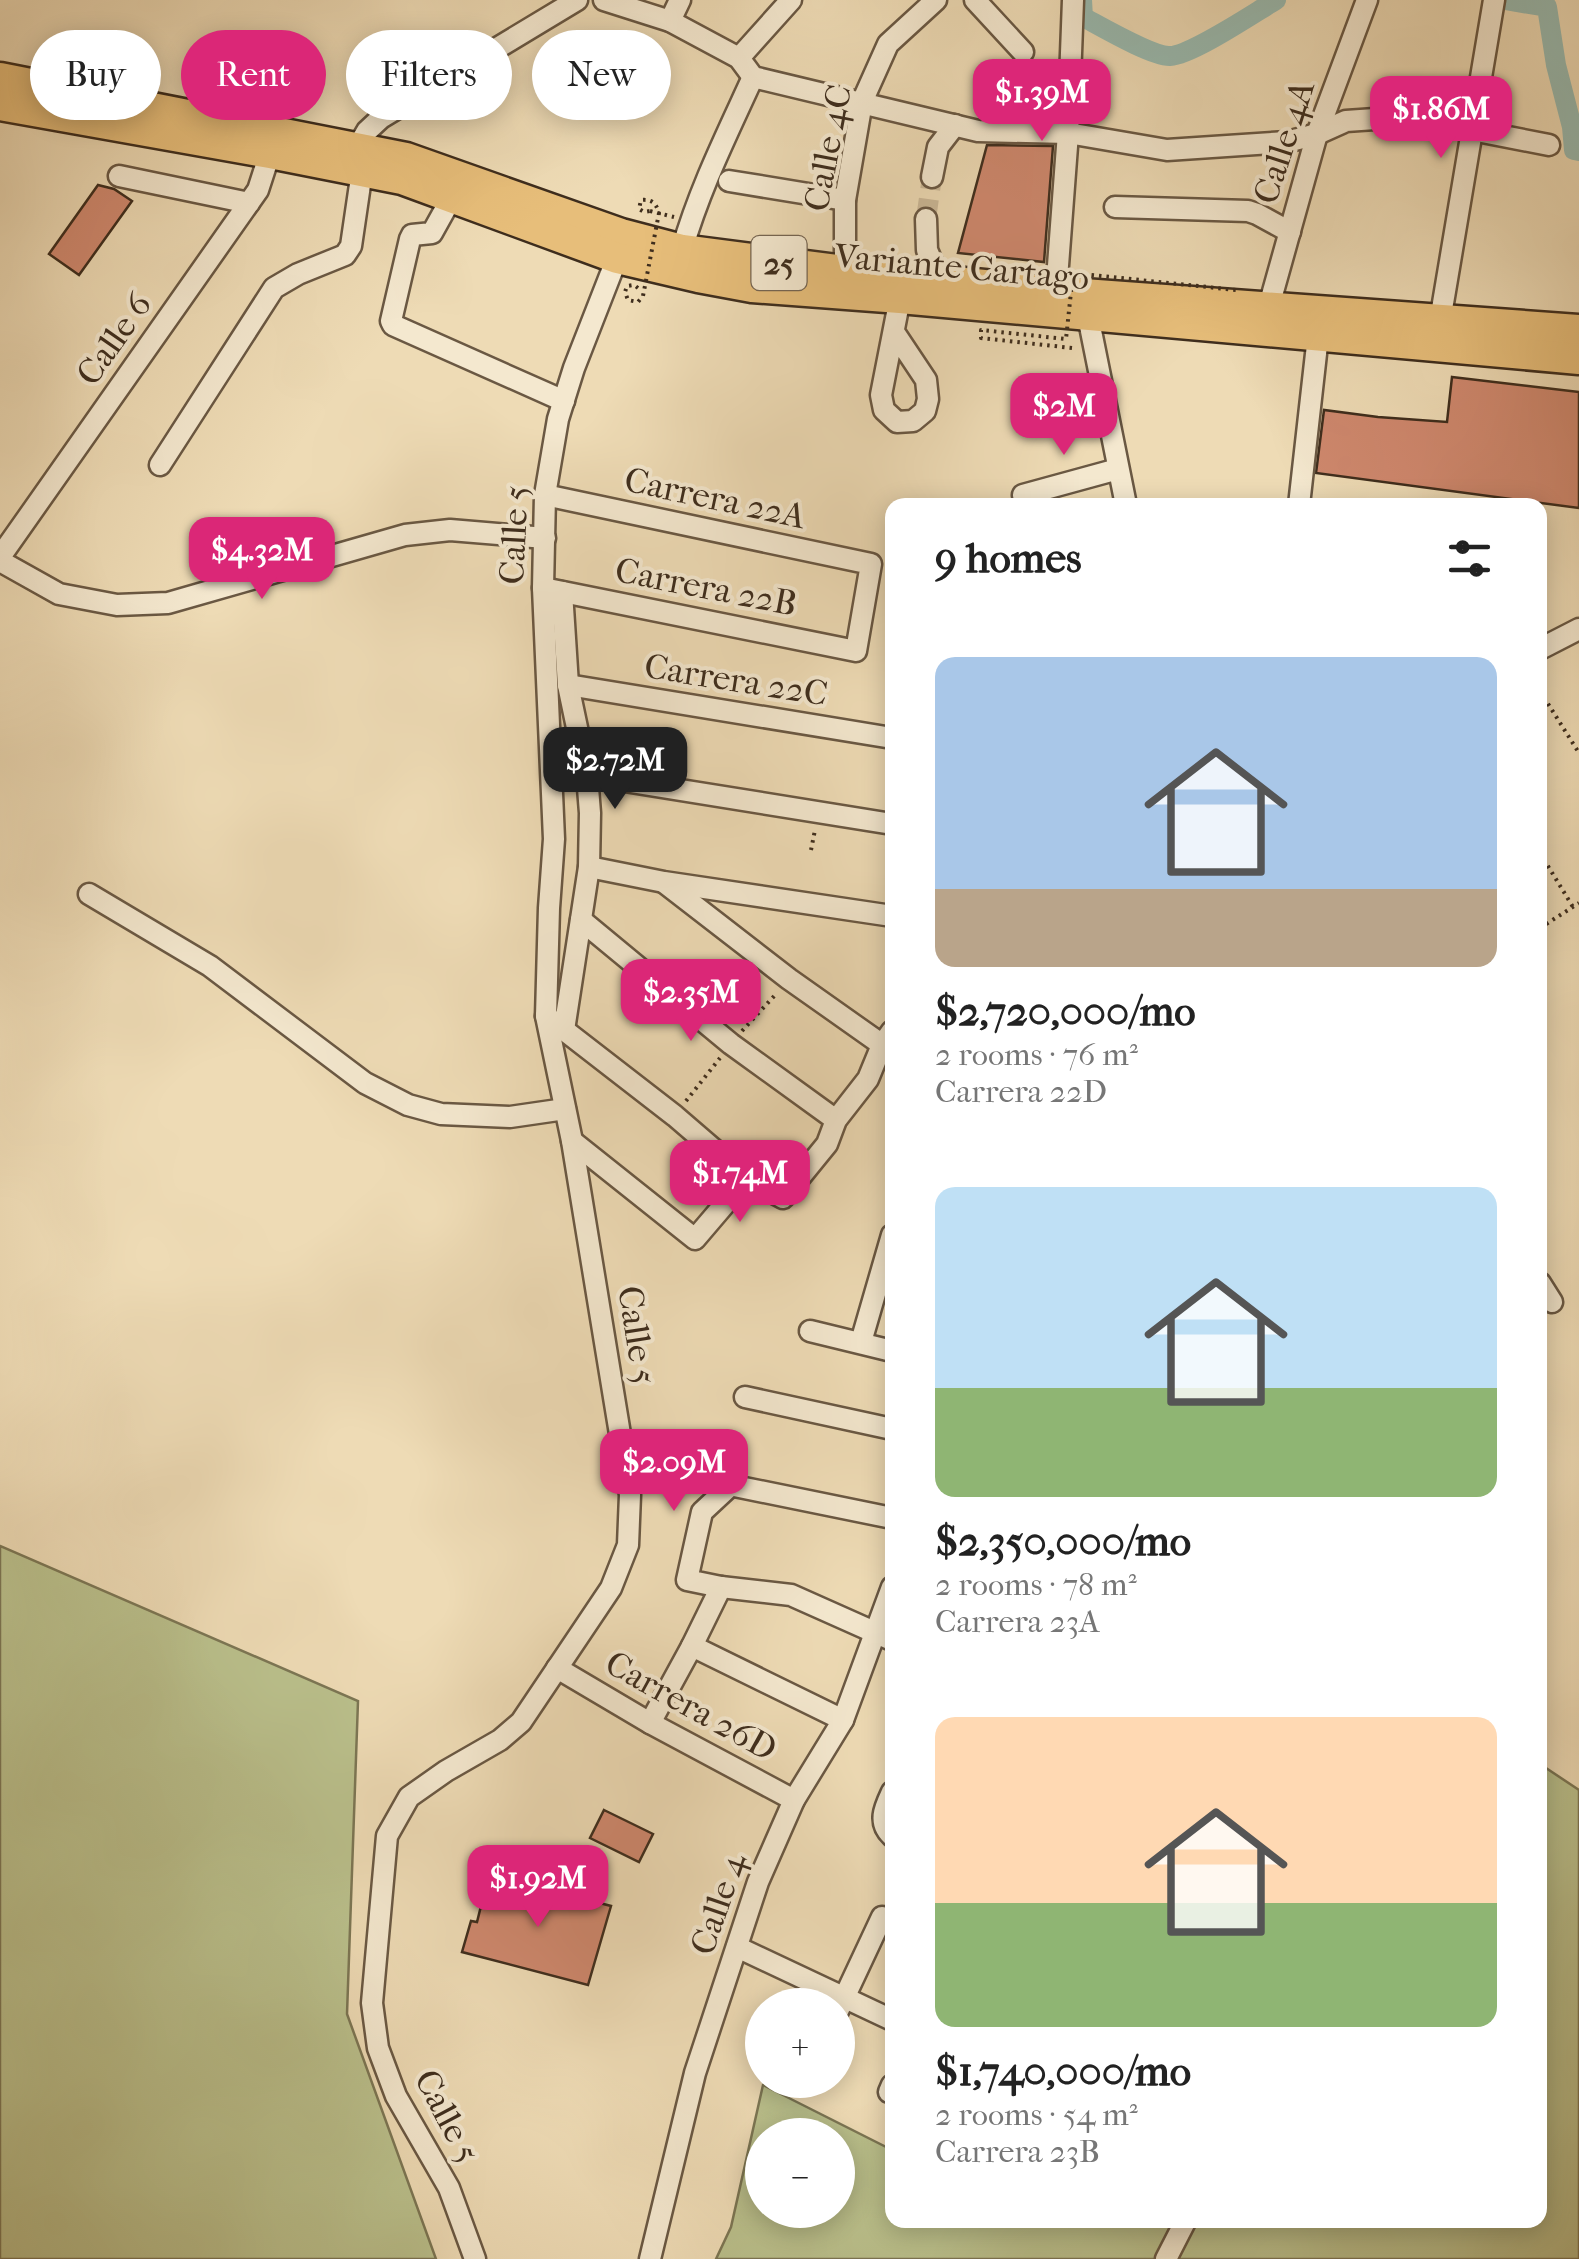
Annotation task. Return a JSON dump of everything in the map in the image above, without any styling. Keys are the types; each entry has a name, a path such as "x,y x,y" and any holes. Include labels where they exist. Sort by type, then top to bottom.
{"highway":[{"name":"Variante Cartago","path":"1,85 360,160 402,180 617,258 698,278 752,287 1579,359"},
{"name":"Variante Cartago","path":"1,85 270,152 360,160 406,158 621,234 686,235 844,271 1056,292 1579,330"}],"street":[{"path":"160,466 274,288 346,255 352,246 360,160 367,131 381,118 577,0"},
{"path":"604,0 670,21 739,58 753,77 978,130 1068,133 1166,150 1286,142 1317,134 1346,120 1376,119 1472,130 1549,145"},
{"path":"670,21 680,0"},
{"path":"739,58 792,0"},
{"name":"Calle 4C","path":"844,271 845,200 862,102 888,44 936,0"},
{"path":"975,0 1023,52"},
{"path":"1056,292 1073,0"},
{"name":"Calle 4A","path":"1269,306 1317,134 1367,0"},
{"path":"1440,321 1493,5"},
{"path":"686,235 709,173 753,77"},
{"path":"932,176 938,147 955,125"},
{"name":"Calle 6","path":"0,559 250,203 270,152"},
{"path":"119,176 250,203"},
{"path":"729,181 845,200"},
{"path":"452,197 432,233 412,235 410,239 391,321 564,401"},
{"path":"1115,207 1248,212 1290,232"},
{"path":"926,218 926,250 940,280"},
{"name":"Calle 5","path":"475,2259 449,2188 396,2096 378,2048 372,2003 387,1836 409,1797 500,1740 521,1722 611,1588 628,1545 630,1495 572,1141 546,1016 554,839 552,590 545,538 546,495 558,419 617,258"},
{"path":"894,332 900,298"},
{"path":"1088,316 1124,498"},
{"path":"1300,498 1318,336"},
{"path":"1022,495 1118,469"},
{"name":"Carrera 22A","path":"546,495 871,564 856,650"},
{"path":"0,559 59,594 117,605 168,603 405,535 450,530 545,538"},
{"path":"552,590 588,775 590,813 589,867 564,1030"},
{"name":"Carrera 22B","path":"552,590 856,650"},
{"path":"1547,646 1579,630"},
{"name":"Carrera 22C","path":"568,685 885,737"},
{"path":"588,775 885,823"},
{"path":"589,867 885,915"},
{"path":"664,882 789,979 885,1039"},
{"path":"89,894 210,966 365,1083 408,1105 440,1114 510,1116 564,1109"},
{"path":"582,920 730,1044 836,1120"},
{"path":"546,1016 747,1178 784,1198 827,1144 836,1120 868,1080 885,1049"},
{"path":"572,1141 694,1239 747,1178"},
{"path":"861,1342 885,1259"},
{"path":"1547,1294 1552,1302"},
{"path":"810,1331 885,1349"},
{"path":"745,1397 885,1427"},
{"path":"716,1444 721,1483 702,1512 687,1580 792,1596 885,1636"},
{"path":"721,1483 885,1517"},
{"path":"650,1723 721,1588"},
{"name":"Calle 4","path":"650,2259 695,2073 758,1882 794,1800 843,1720 885,1636"},
{"path":"692,1646 843,1720"},
{"name":"Carrera 26D","path":"557,1668 794,1800"},
{"path":"848,1988 882,1917"},
{"path":"737,1947 811,1988"},
{"path":"855,2009 885,2018"},
{"path":"1166,2259 1182,2228"}],"path":[{"path":"638,288 627,286 624,292 628,300 638,302 643,296 659,213 656,204 649,199 641,200 639,210 650,210 686,235"},
{"path":"1072,348 981,338 982,330 1066,340 1072,272 1236,290"},
{"path":"1547,702 1579,753"},
{"path":"1547,864 1573,907"},
{"path":"1547,924 1579,903"}],"green space":[{"path":"0,1546 358,1701 347,2014 436,2259 0,2259"},
{"path":"1547,1769 1579,1790 1579,2259 716,2259 731,2227 745,2165 745,2228 855,2228 855,2131 885,2146 885,2228 1547,2228"},
{"path":"760,2098 789,2098 828,2118 756,2118"}],"building":[{"path":"987,145 1053,146 1044,262 958,253"},
{"path":"98,185 114,189 132,201 79,275 49,254"},
{"path":"1452,377 1579,392 1579,508 1547,504 1547,498 1504,498 1316,473 1324,410 1447,422"},
{"path":"604,1810 653,1834 639,1862 590,1838"},
{"path":"489,1874 611,1906 588,1985 462,1952 471,1921 477,1922"}],"waterway":[{"path":"1082,0 1083,17 1139,46 1170,56 1207,41 1276,0"},
{"path":"1505,0 1547,7 1574,150 1579,151"}],"tunnel":[{"path":"926,219 932,177"}]}
